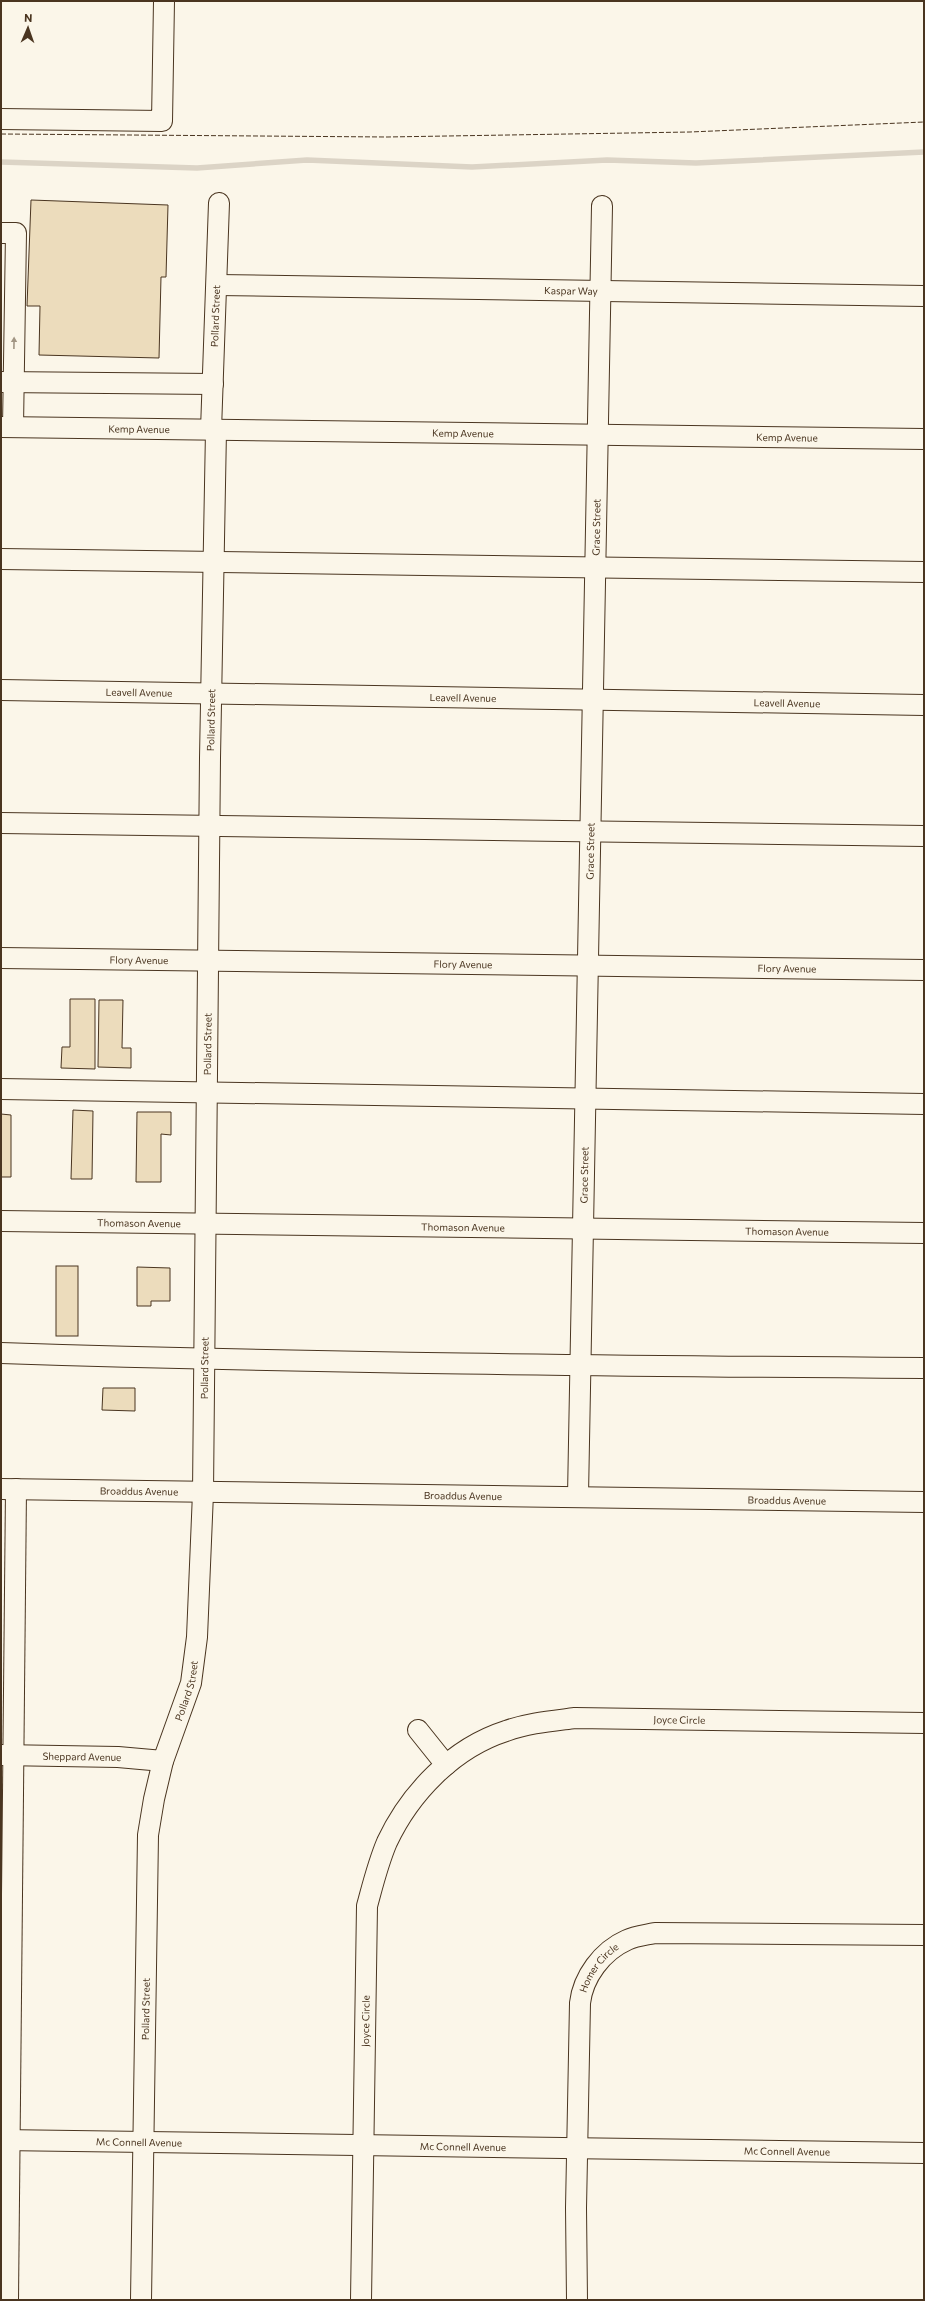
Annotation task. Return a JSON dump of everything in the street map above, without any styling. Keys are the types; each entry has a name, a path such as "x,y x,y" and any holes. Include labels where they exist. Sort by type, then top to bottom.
{"street":[{"path":"1,119 162,121 164,1"},
{"name":"Pollard Street","path":"141,2300 148,1835 154,1798 163,1760 190,1683 197,1637 203,1493 203,1360 210,960 210,827 214,562 213,384 219,203"},
{"name":"Grace Street","path":"578,1496 602,206"},
{"path":"1,233 16,233 7,382 7,427"},
{"name":"Kaspar Way","path":"217,285 924,296"},
{"path":"7,382 213,384"},
{"name":"Kemp Avenue","path":"7,427 924,439"},
{"path":"1,559 924,572"},
{"name":"Leavell Avenue","path":"1,690 924,705"},
{"path":"1,823 924,836"},
{"name":"Flory Avenue","path":"1,958 924,970"},
{"path":"1,1089 924,1104"},
{"name":"Thomason Avenue","path":"1,1221 924,1233"},
{"path":"1,1354 203,1360 581,1366 924,1368"},
{"path":"8,2300 5,2140 9,1489"},
{"name":"Broaddus Avenue","path":"9,1489 203,1493 578,1496 924,1502"},
{"name":"Joyce Circle","path":"361,2300 367,1906 378,1866 399,1820 416,1795 446,1765 487,1738 507,1730 534,1723 575,1718 924,1722"},
{"path":"418,1730 446,1765"},
{"name":"Sheppard Avenue","path":"8,1755 118,1757 163,1760"},
{"name":"Homer Circle","path":"577,2300 577,2149 582,1990 599,1962 615,1947 628,1940 655,1933 924,1935"},
{"name":"Mc Connell Avenue","path":"5,2140 924,2153"}],"building":[{"path":"31,200 168,205 166,277 161,277 159,358 39,355 40,306 27,306"},
{"path":"70,999 95,999 95,1069 61,1068 62,1047 70,1047"},
{"path":"99,1000 123,1000 122,1048 131,1048 131,1068 98,1067"},
{"path":"73,1110 93,1111 92,1179 71,1179"},
{"path":"137,1112 171,1112 171,1135 161,1134 161,1182 136,1182"},
{"path":"1,1114 11,1115 11,1177 1,1177"},
{"path":"56,1266 78,1266 78,1336 56,1336"},
{"path":"137,1267 170,1268 170,1301 151,1301 151,1306 137,1306"},
{"path":"103,1388 135,1388 135,1411 102,1410"}],"waterway":[{"path":"1,162 197,168 307,160 472,167 607,160 696,163 924,152"}],"fence":[{"path":"1,134 387,137 690,132 924,122"}]}
